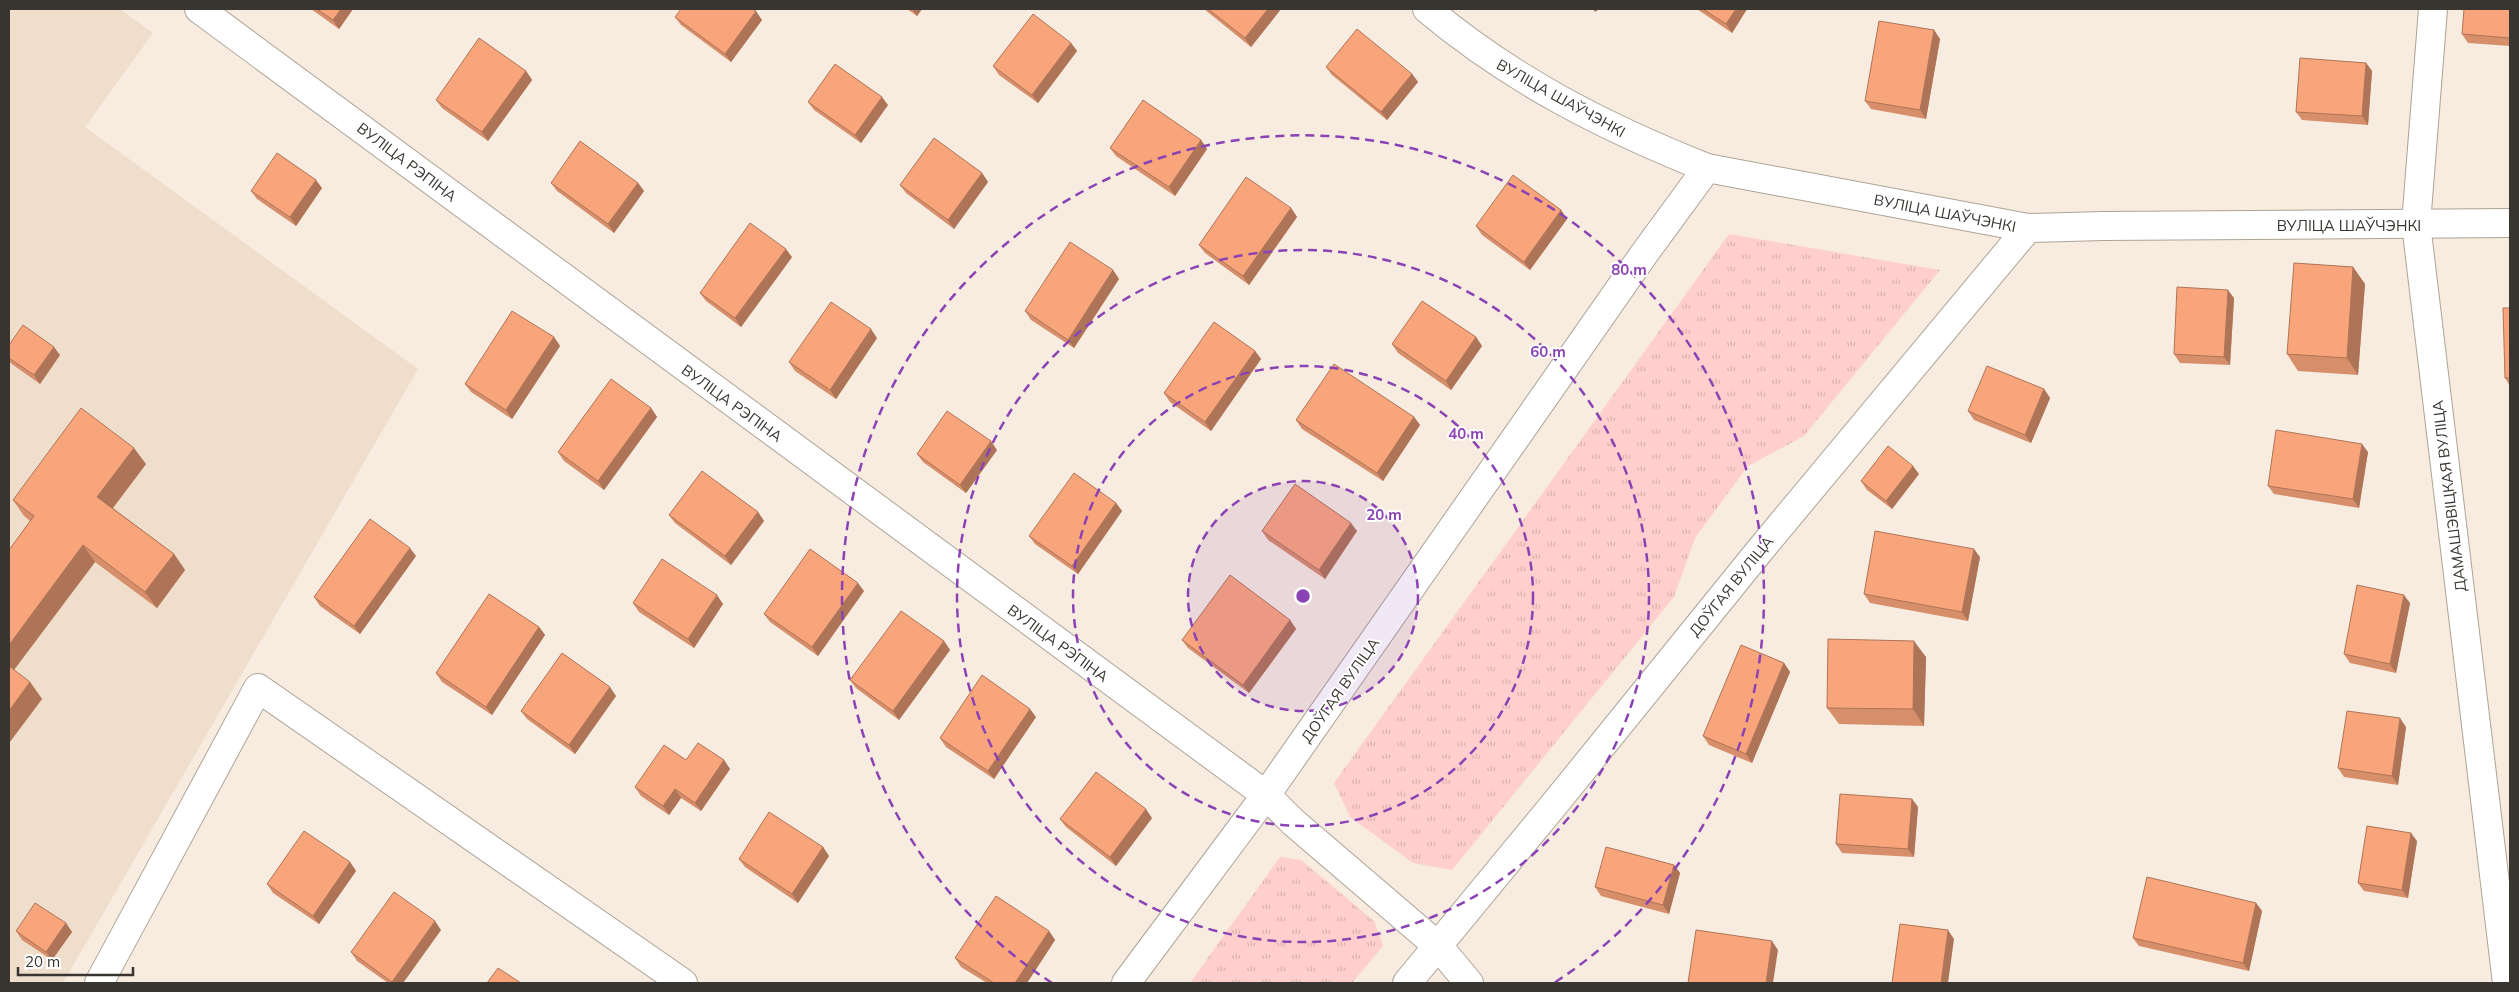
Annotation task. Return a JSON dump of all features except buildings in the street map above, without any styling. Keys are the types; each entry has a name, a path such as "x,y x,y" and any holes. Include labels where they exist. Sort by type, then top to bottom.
{"street":[{"name":"ВУЛІЦА ШАЎЧЭНКІ","path":"1427,9 1465,41 1519,77 1636,140 1707,168 2028,228 2510,223"},
{"name":"ДАМАШЭВІЦКАЯ ВУЛІЦА","path":"2433,9 2416,224 2504,900 2507,983"},
{"name":"ВУЛІЦА РЭПІНА","path":"213,13 1266,795"},
{"name":"ДОЎГАЯ ВУЛІЦА","path":"1126,983 1266,795 1644,254 1707,168"},
{"name":"ДОЎГАЯ ВУЛІЦА","path":"1407,983 1765,544 2028,228"},
{"path":"99,983 258,688 683,983"},
{"path":"1266,795 1293,822 1439,946 1469,983"}],"shaded area":[{"path":"9,9 120,9 153,33 85,127 418,369 63,983 9,983"}],"green space":[{"path":"1729,234 1940,270 1804,436 1748,466 1695,538 1674,597 1452,870 1413,863 1350,817 1334,783"},
{"path":"1280,857 1301,860 1374,921 1383,946 1352,983 1190,983"}]}
